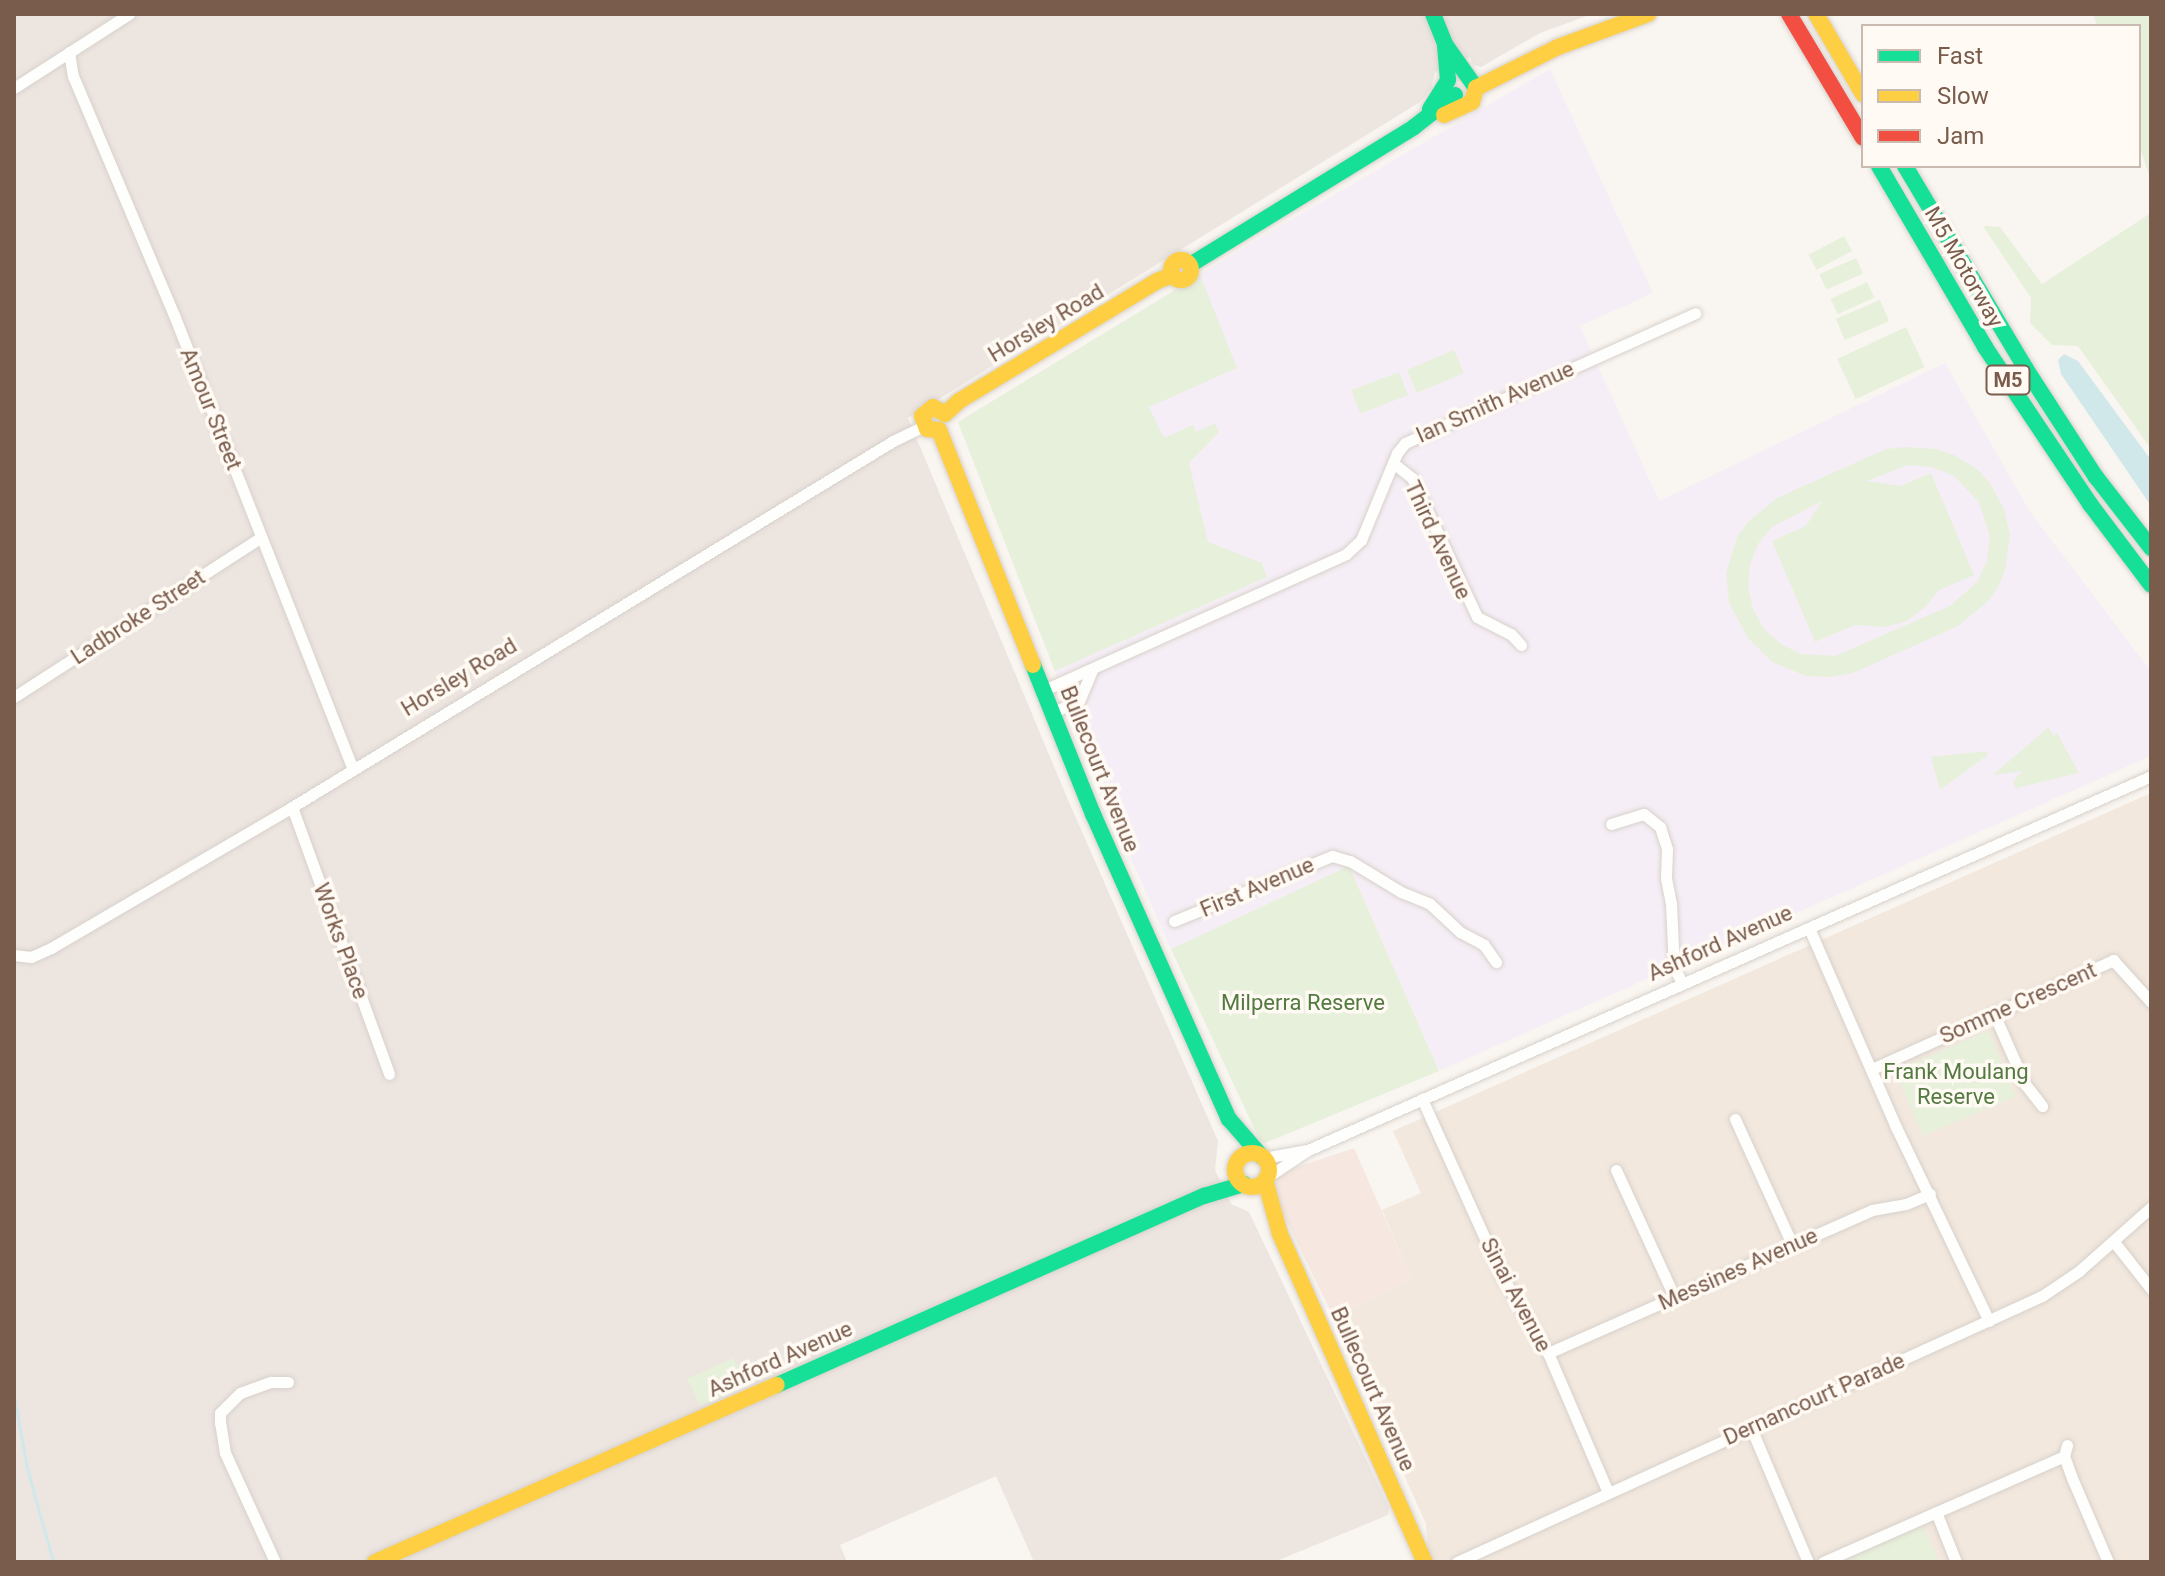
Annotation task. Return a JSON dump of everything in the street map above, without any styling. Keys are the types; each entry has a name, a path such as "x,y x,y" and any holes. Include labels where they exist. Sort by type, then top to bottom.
{"main road":[{"path":"1433,14 1464,92"},
{"path":"1450,72 1440,96 1416,124 1422,127 1464,92 1558,47 1648,14"},
{"path":"1789,14 1861,135"},
{"path":"1816,14 1861,91"},
{"path":"1445,44 1450,72 1464,92"},
{"name":"Horsley Road","path":"936,423 959,401 1157,281 1173,275 1172,266 1176,261 1182,260 1190,265 1416,124"},
{"name":"M5 Motorway","path":"1880,168 1985,347 2090,504 2151,585"},
{"name":"M5 Motorway","path":"1906,168 2026,369 2096,477 2151,548"},
{"name":"Bullecourt Avenue","path":"936,423 1093,814 1229,1119 1237,1165"},
{"name":"Bullecourt Avenue","path":"1229,1119 1262,1157"},
{"path":"1251,1153 1262,1157 1269,1168 1266,1179 1246,1185 1237,1165 1251,1153"},
{"name":"Ashford Avenue","path":"1204,1196 1237,1165"},
{"name":"Bullecourt Avenue","path":"1266,1179 1280,1234 1425,1562"},
{"name":"Bullecourt Avenue","path":"1246,1185 1280,1234"},
{"name":"Ashford Avenue","path":"375,1562 1204,1196 1246,1185"}],"street":[{"path":"14,88 129,14"},
{"name":"Amour Street","path":"69,52 73,76 174,315 352,768"},
{"name":"Ian Smith Avenue","path":"1044,690 1346,554 1361,540 1393,463 1405,443 1695,313"},
{"name":"Horsley Road","path":"14,955 31,957 45,952 292,807 893,441 936,423"},
{"name":"Third Avenue","path":"1393,463 1412,478 1477,617 1511,634 1521,645"},
{"name":"Ladbroke Street","path":"14,697 261,537"},
{"path":"1053,712 1079,701 1092,671"},
{"name":"Ashford Avenue","path":"1266,1179 1308,1150 2151,776"},
{"name":"Works Place","path":"292,807 389,1074"},
{"path":"1611,824 1637,814 1651,816 1660,827 1667,849 1666,878 1671,903 1674,968 1683,984"},
{"name":"First Avenue","path":"1174,921 1325,858 1341,857 1401,892 1430,904 1460,932 1484,945 1496,962"},
{"path":"1809,928 1989,1321"},
{"name":"Somme Crescent","path":"1872,1069 2113,960 2151,1002"},
{"path":"1994,1014 2025,1084 2042,1106"},
{"name":"Sinai Avenue","path":"1422,1099 1503,1278 1548,1353 1608,1492"},
{"path":"1735,1119 1792,1244"},
{"name":"Ashford Avenue","path":"1262,1157 1308,1150"},
{"path":"1616,1170 1675,1298"},
{"name":"Messines Avenue","path":"1548,1353 1872,1210 1906,1204 1930,1194"},
{"name":"Dernancourt Parade","path":"1457,1562 1989,1321 2061,1284 2114,1242 2151,1207"},
{"path":"2114,1242 2151,1289"},
{"path":"275,1562 225,1453 220,1413 240,1393 271,1382 288,1382"},
{"path":"1751,1428 1808,1562"},
{"path":"1823,1562 2065,1450 2108,1562"},
{"path":"1936,1512 1956,1562"}],"shaded area":[{"path":"14,14 1592,14 1540,33 1481,67 1473,65 1470,57 1435,72 1431,89 1420,102 908,418 1068,800 1218,1141 1215,1170 1231,1204 1249,1212 1389,1508 1388,1515 1274,1562 1034,1562 996,1476 840,1545 847,1562 14,1562"},
{"path":"1550,69 1653,293 1580,326 1659,501 1945,363 2030,512 2151,671 2151,756 1439,1071 1349,866 1171,949 1104,797 958,422 1265,235"},
{"path":"2151,793 2151,1562 1429,1562 1426,1524 1333,1316 1412,1280 1382,1210 1421,1193 1393,1131"},
{"path":"1354,1148 1412,1280 1333,1316 1273,1191 1273,1182 1285,1171"}],"green space":[{"path":"2093,14 2151,14 2151,180 2141,152 2141,24 2096,24"},
{"path":"2151,213 2151,449 2078,346 2052,345 2030,323 2031,298 1983,226 2000,227 2042,284"},
{"path":"1844,236 1852,251 1817,270 1809,255"},
{"path":"1856,258 1863,274 1826,290 1819,274"},
{"path":"1200,275 1237,368 1149,407 1164,438 1193,425 1196,432 1215,423 1219,432 1189,463 1208,542 1262,563 1267,577 1055,671 958,422"},
{"path":"1867,282 1874,297 1838,314 1831,299"},
{"path":"1880,300 1889,321 1845,340 1836,319"},
{"path":"1906,327 1925,367 1856,399 1837,359"},
{"path":"1454,350 1464,373 1417,393 1407,370"},
{"path":"1399,372 1408,395 1360,414 1351,390"},
{"path":"1886,449 1936,449 1954,455 1977,469 1990,483 2004,509 2010,535 2005,570 1998,587 1987,602 1958,626 1853,673 1831,677 1806,676 1772,662 1748,638 1729,603 1726,573 1737,537 1748,522 1777,498","holes":["1908,465 1932,467 1954,476 1979,502 1990,537 1987,561 1977,582 1950,606 1835,656 1801,654 1781,644 1764,629 1753,609 1748,587 1750,565 1758,544 1772,527 1822,501 1806,526 1772,541 1815,642 1855,625 1885,627 1907,621 1926,606 1939,590 1974,575 1931,473 1901,486 1866,481"]},
{"path":"2049,727 2053,736 2057,733 2079,773 2016,788 2013,782 2022,771 1993,775"},
{"path":"1986,751 1988,755 1940,790 1931,757"},
{"name":"Milperra Reserve","path":"1349,866 1439,1071 1265,1143 1260,1141 1171,949"},
{"name":"Frank Moulang Reserve","path":"1988,1031 2016,1096 1923,1136 1895,1070"},
{"path":"733,1358 750,1385 700,1406 687,1379"},
{"path":"1923,1526 1939,1562 1842,1562"}],"water":[{"path":"2064,354 2078,361 2151,460 2151,506 2061,374 2058,360"}],"waterway":[{"path":"14,1396 27,1468 53,1562"}],"traffic: fast":[{"path":"1433,14 1445,44 1476,88"},
{"path":"1430,109 1448,80 1445,44"},
{"path":"1190,265 1414,127 1455,95"},
{"path":"1880,168 1985,347 2090,504 2151,585"},
{"path":"1906,168 2026,369 2096,477 2151,548"},
{"path":"1033,665 1093,814 1229,1119 1261,1156"},
{"path":"777,1385 1204,1196 1244,1184"}],"traffic: slow":[{"path":"1476,88 1558,47 1648,14"},
{"path":"1816,14 1861,91"},
{"path":"1444,115 1472,102 1476,88"},
{"path":"1181,260 1188,263 1191,270 1188,277 1181,280 1174,277 1171,270 1174,263 1181,260"},
{"path":"945,414 959,401 1157,281 1173,275"},
{"path":"939,430 927,429 922,416 933,407 945,414"},
{"path":"939,430 1033,665"},
{"path":"1252,1153 1264,1158 1269,1170 1264,1182 1252,1187 1240,1182 1235,1170 1240,1158 1252,1153"},
{"path":"1265,1180 1280,1234 1425,1562"},
{"path":"375,1562 777,1385"}],"traffic: jam":[{"path":"1789,14 1861,135"}]}
